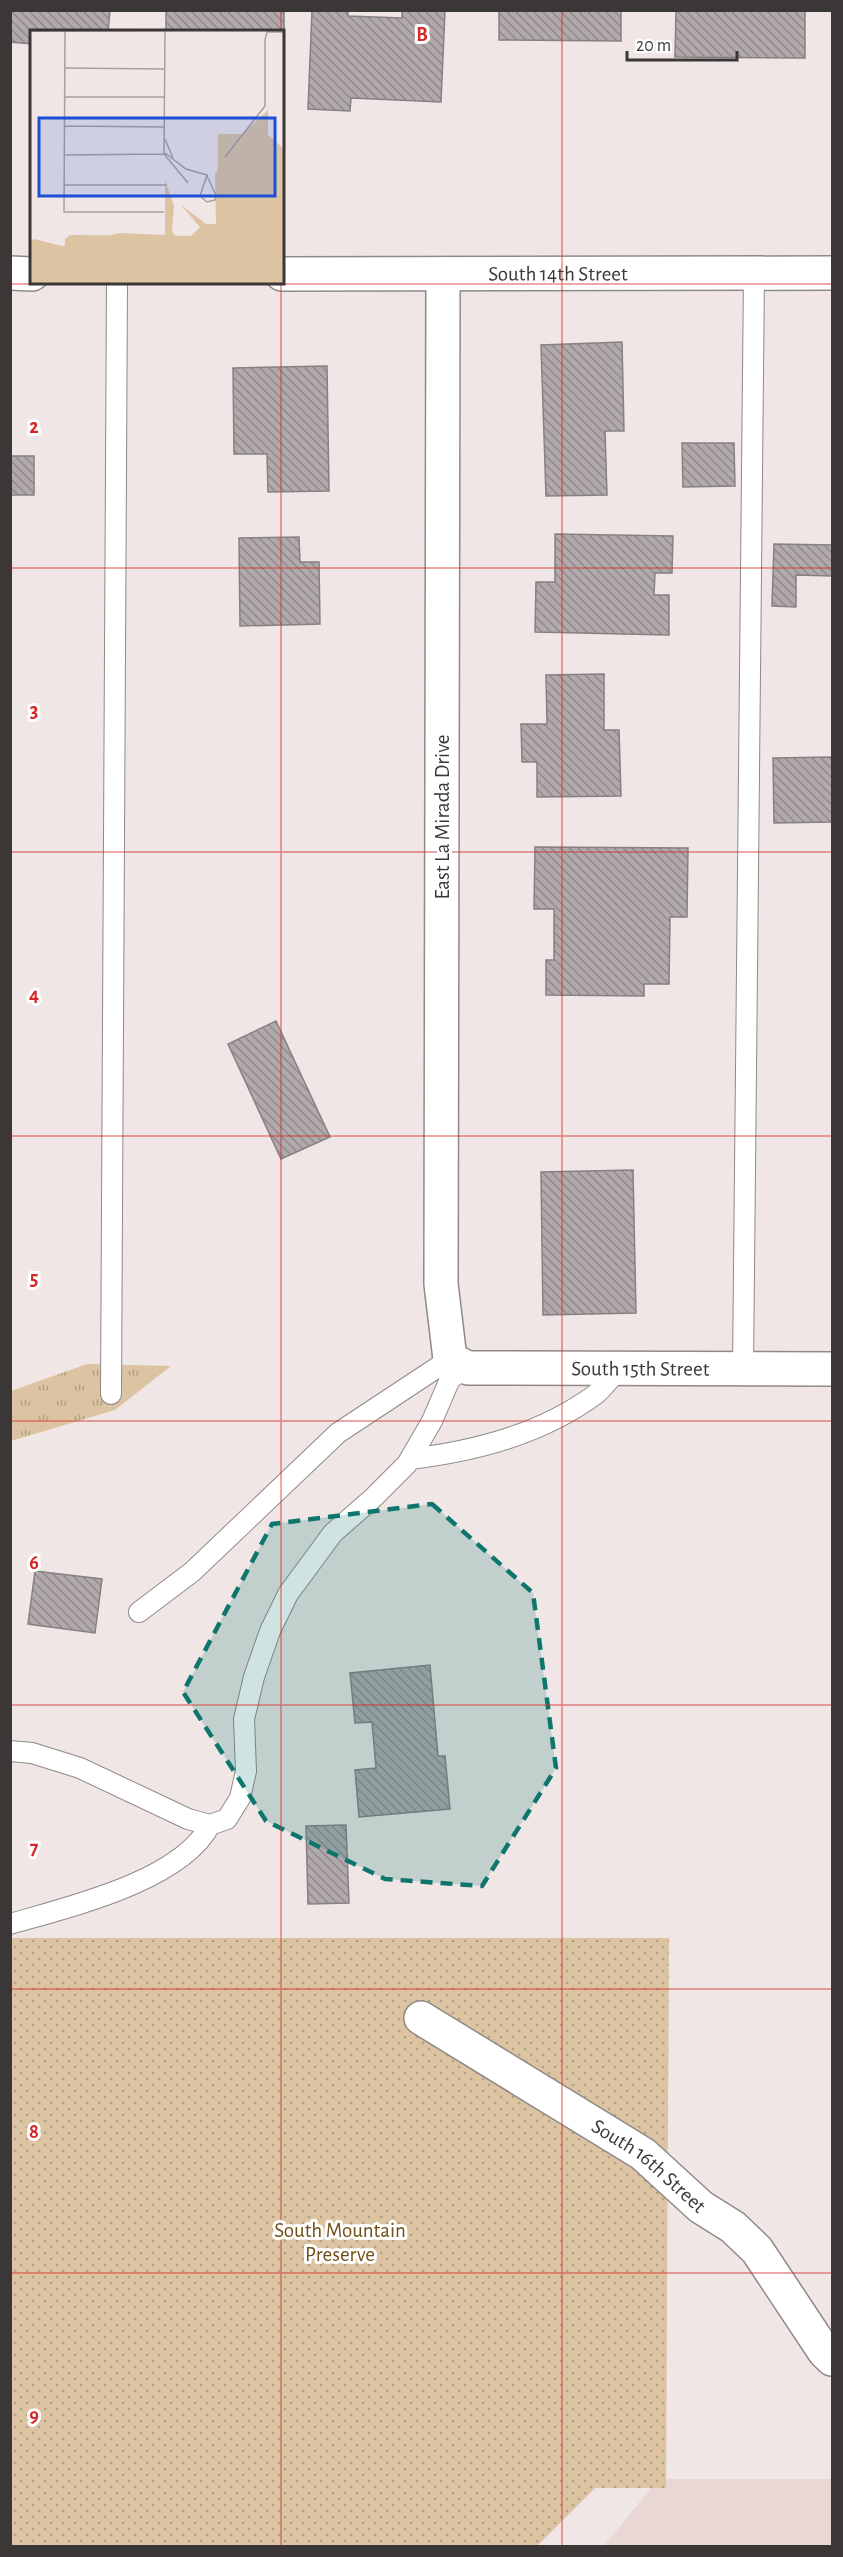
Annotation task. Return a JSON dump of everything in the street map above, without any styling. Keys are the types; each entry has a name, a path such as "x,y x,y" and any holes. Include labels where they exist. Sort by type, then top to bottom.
{"street":[{"path":"10,273 30,274"},
{"name":"South 14th Street","path":"284,274 832,273"},
{"name":"East La Mirada Drive","path":"443,274 441,1284 458,1363"},
{"name":"South 15th Street","path":"458,1363 618,1370 832,1369"},
{"name":"South 16th Street","path":"421,2018 643,2154 701,2207 733,2227 757,2250 824,2351 832,2359"}],"lane":[{"path":"742,1369 754,274"},
{"path":"111,1394 117,284"},
{"path":"10,1751 32,1753 80,1768 188,1819 210,1825 227,1819 240,1798 246,1771 244,1719 251,1688 270,1631 288,1594 333,1533 373,1498 410,1459 432,1421 458,1363"},
{"path":"139,1612 192,1572 338,1433 458,1363"},
{"path":"410,1459 474,1448 519,1436 597,1393 618,1370"},
{"path":"10,1924 139,1882 176,1862 202,1840 210,1825"}],"highlighted area":[{"path":"432,1504 533,1593 556,1768 482,1886 385,1879 266,1821 183,1692 272,1524"}],"shaded area":[{"path":"658,2479 832,2479 832,2546 604,2546"}],"green space":[{"path":"87,1364 171,1366 115,1410 11,1441 11,1391"},
{"name":"South Mountain Preserve","path":"10,1938 669,1938 666,2488 595,2488 537,2546 11,2546"}],"building":[{"path":"10,10 110,10 108,30 30,30 30,44 10,42"},
{"path":"166,10 284,10 284,30 166,30"},
{"path":"312,10 348,10 348,16 402,18 402,10 445,10 441,102 351,98 350,111 308,109"},
{"path":"499,10 621,10 621,41 499,40"},
{"path":"676,10 805,10 805,58 675,57"},
{"path":"622,342 624,431 605,431 607,495 546,496 541,345"},
{"path":"327,366 329,491 268,492 267,454 234,454 233,368"},
{"path":"682,443 734,443 735,486 683,487"},
{"path":"10,456 34,456 34,495 10,495"},
{"path":"555,534 673,536 672,573 655,573 654,595 669,595 669,635 535,632 536,582 555,582"},
{"path":"299,537 300,562 319,562 320,624 240,626 239,538"},
{"path":"774,544 832,545 832,576 796,575 796,607 772,606"},
{"path":"604,674 604,730 619,730 621,796 537,797 537,762 522,762 521,724 547,724 546,675"},
{"path":"832,757 832,822 774,823 773,758"},
{"path":"535,847 688,848 687,917 670,917 669,984 644,984 644,996 546,995 546,960 554,960 554,909 534,909"},
{"path":"276,1021 330,1137 281,1159 228,1044"},
{"path":"633,1170 636,1313 543,1315 541,1172"},
{"path":"35,1571 102,1579 95,1633 28,1624"},
{"path":"430,1665 438,1756 445,1756 450,1809 359,1817 355,1770 376,1768 372,1722 355,1723 350,1673"},
{"path":"346,1825 349,1903 308,1904 306,1826"}]}
